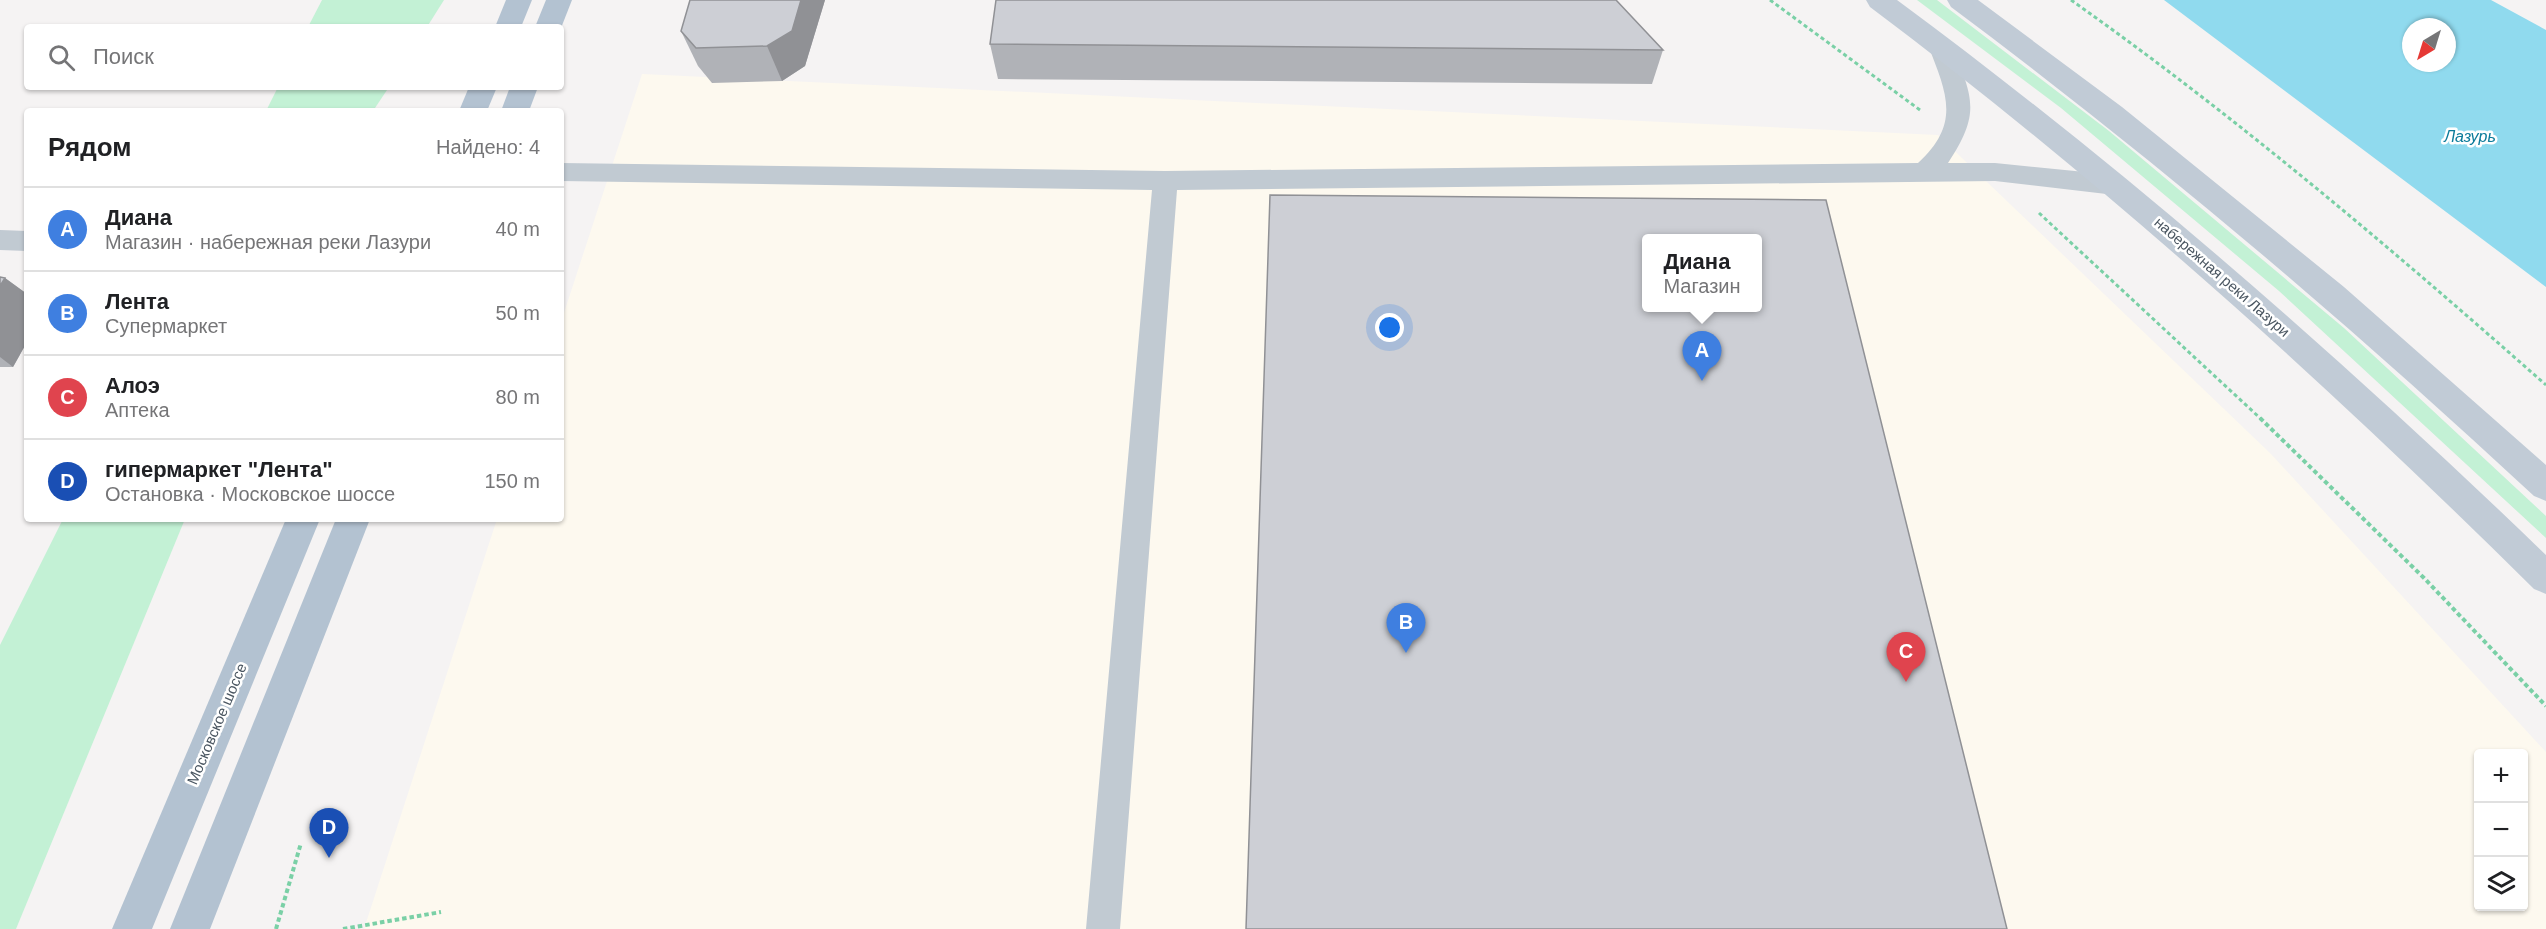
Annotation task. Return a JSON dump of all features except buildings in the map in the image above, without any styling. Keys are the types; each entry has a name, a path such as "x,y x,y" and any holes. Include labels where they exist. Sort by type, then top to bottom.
{"main road":[{"path":"509,24 519,0"},
{"path":"549,24 559,0"},
{"name":"набережная реки Лазури","path":"1879,0 1940,45 2115,185 2317,361 2546,578"},
{"path":"1960,0 2119,120 2265,238 2402,356 2546,486"},
{"path":"474,108 482,90"},
{"path":"516,108 523,90"},
{"name":"Московское шоссе","path":"132,929 302,522"},
{"path":"190,929 352,522"}],"lane":[{"path":"1924,173 1946,150 1959,106 1958,88 1940,45"},
{"path":"564,172 1165,181 1995,172 2115,185"},
{"path":"1103,929 1165,181"},
{"path":"0,240 24,241"}],"path":[{"path":"1770,0 1952,133"},
{"path":"2071,0 2142,49 2321,191 2546,385"},
{"path":"1995,172 2228,386 2482,637 2546,706"},
{"path":"276,929 301,843"},
{"path":"343,929 441,912"}],"shaded area":[{"path":"642,74 1938,135 2271,454 2546,752 2546,929 364,929 496,522 564,522 564,313"}],"green space":[{"path":"322,0 444,0 429,24 310,24"},
{"path":"1917,0 1937,0 2109,131 2344,328 2546,516 2546,538 2279,291 2061,108"},
{"path":"276,90 387,90 375,108 268,108"},
{"path":"62,522 184,522 16,929 0,929 0,645"}],"water":[{"name":"Лазурь","path":"2164,0 2491,0 2546,30 2546,287"}],"place":[{"name":"Диана","path":"1702,381"},
{"name":"Лента","path":"1406,653"},
{"name":"Алоэ","path":"1906,682"},
{"name":"гипермаркет \"Лента\"","path":"329,858"}]}
